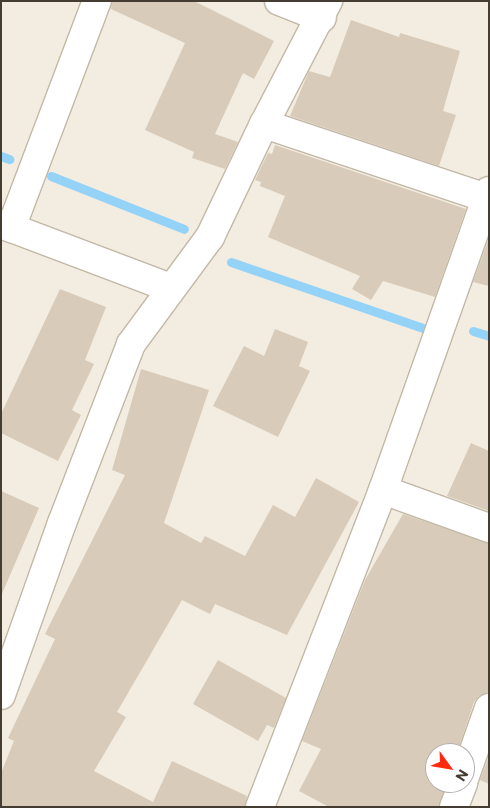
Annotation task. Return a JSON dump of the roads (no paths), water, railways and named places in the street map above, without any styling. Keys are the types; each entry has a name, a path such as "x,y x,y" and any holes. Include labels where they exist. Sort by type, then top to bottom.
{"street":[{"path":"97,1 6,226 170,288"},
{"path":"1,695 62,523 131,344 170,288 210,238 264,124 325,10 279,1"},
{"path":"260,807 383,490 488,196 264,124"},
{"path":"383,490 489,528"},
{"path":"475,748 489,708"},
{"path":"454,807 459,793"}],"waterway":[{"path":"1,156 9,159"},
{"path":"51,176 184,229"},
{"path":"231,262 423,328"},
{"path":"473,331 489,336"}]}
